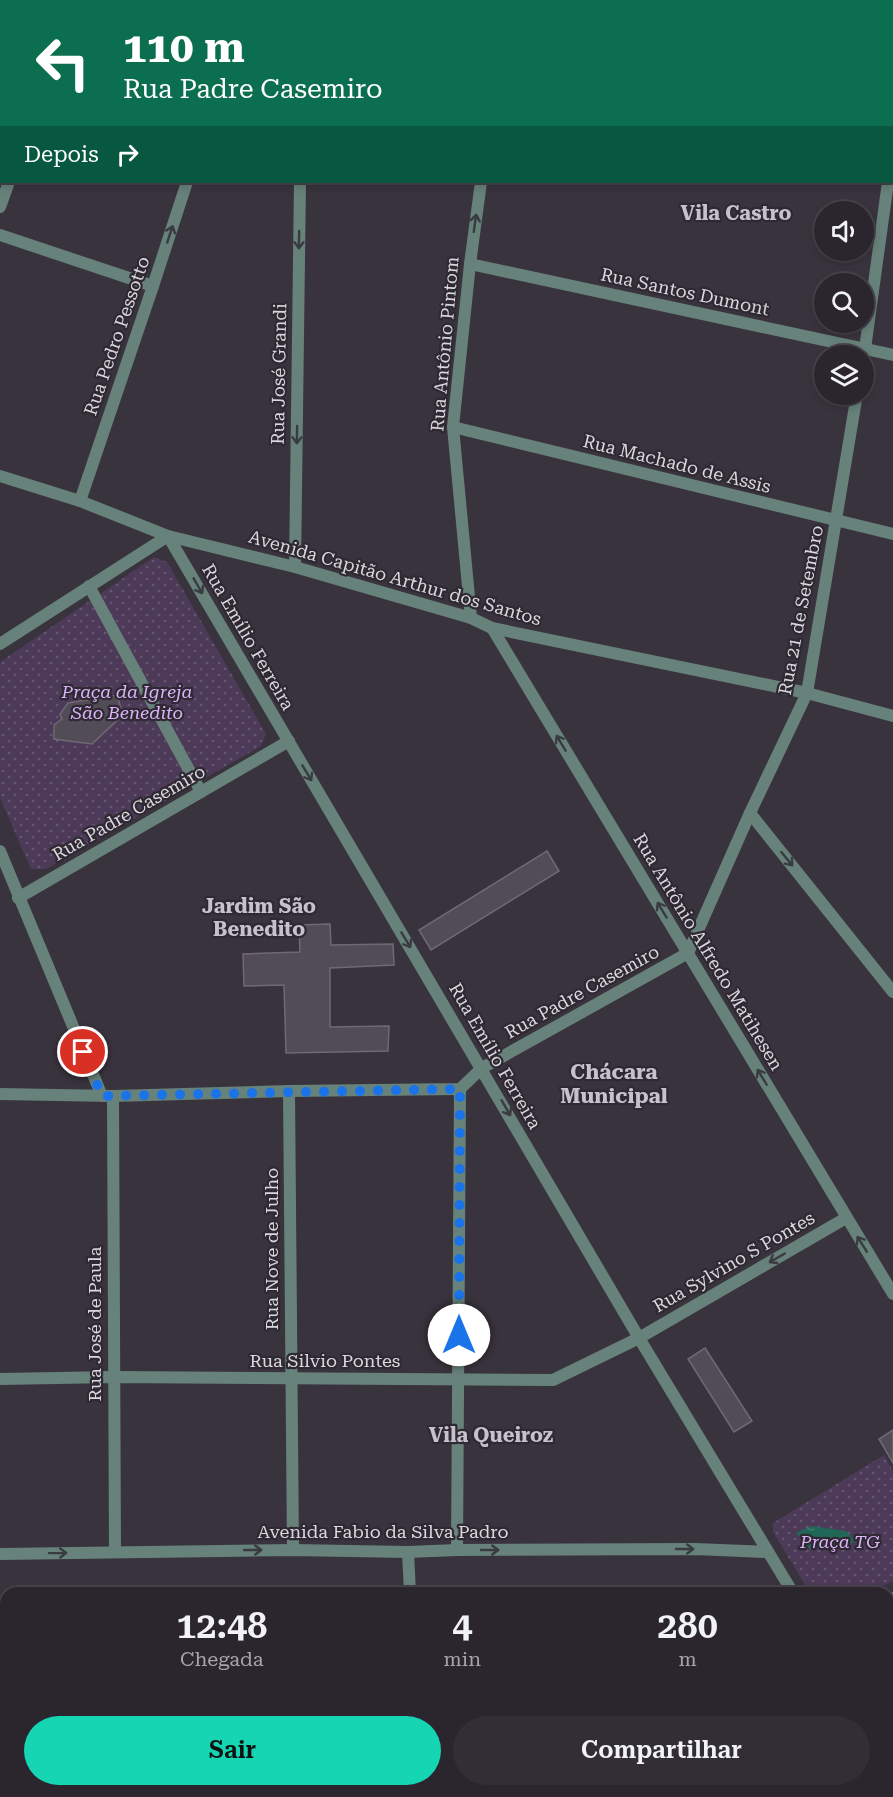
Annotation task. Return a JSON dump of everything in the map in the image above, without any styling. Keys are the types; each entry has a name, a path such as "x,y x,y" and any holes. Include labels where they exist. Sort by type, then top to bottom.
{"street":[{"path":"0,207 9,183"},
{"name":"Rua Pedro Pessotto","path":"80,501 187,183"},
{"name":"Rua José Grandi","path":"295,567 300,183"},
{"name":"Rua Antônio Pintom","path":"471,618 453,427 481,183"},
{"path":"865,345 888,183"},
{"path":"0,235 153,286"},
{"name":"Rua Santos Dumont","path":"470,264 833,345"},
{"name":"Rua Santos Dumont","path":"874,353 893,355"},
{"name":"Rua 21 de Setembro","path":"688,953 750,813 807,693 855,405"},
{"name":"Rua Machado de Assis","path":"453,427 893,534"},
{"name":"Avenida Capitão Arthur dos Santos","path":"0,476 80,501 168,536 295,567 471,618 492,628 807,693 893,716"},
{"path":"0,644 168,536"},
{"name":"Rua Emílio Ferreira","path":"168,536 639,1338 789,1587"},
{"path":"90,586 201,792"},
{"name":"Rua Antônio Alfredo Matihesen","path":"492,628 893,1294"},
{"name":"Rua Padre Casemiro","path":"18,898 289,741"},
{"path":"750,813 893,992"},
{"path":"0,851 18,898 108,1096"},
{"name":"Rua Padre Casemiro","path":"460,1089 482,1068 688,953"},
{"path":"0,1094 108,1096 460,1089 457,1550"},
{"name":"Rua Nove de Julho","path":"289,1091 293,1550"},
{"name":"Rua José de Paula","path":"108,1096 115,1551"},
{"name":"Rua Sylvino S Pontes","path":"639,1338 846,1218"},
{"name":"Rua Silvio Pontes","path":"0,1379 113,1377 553,1380 639,1338"},
{"name":"Avenida Fabio da Silva Padro","path":"0,1554 293,1550 408,1552 695,1549 766,1552"},
{"path":"408,1552 410,1587"}],"green space":[{"name":"Praça da Igreja São Benedito","path":"154,557 167,562 266,734 261,746 46,869 31,869 0,798 0,662"},
{"name":"Praça TG","path":"884,1455 893,1471 893,1581 882,1587 806,1587 773,1532 773,1523"}],"water":[{"path":"811,1526 846,1531 856,1542 810,1549 796,1533"}],"building":[{"path":"117,695 123,715 92,744 54,739 54,725 62,719 60,714 68,703"},
{"path":"547,851 559,871 431,950 419,930"},
{"path":"330,924 331,945 393,944 394,965 330,968 330,1027 389,1026 388,1051 286,1053 284,985 244,986 243,954 300,952 299,925"},
{"path":"705,1348 752,1421 734,1432 688,1359"},
{"path":"893,1430 893,1463 879,1439"}],"district":[{"name":"Vila Castro","path":"736,213"},
{"name":"Jardim São Benedito","path":"259,918"},
{"name":"Chácara Municipal","path":"614,1084"},
{"name":"Vila Queiroz","path":"491,1435"}],"route":[{"path":"83,1052 102,1096 460,1089 459,1335"}]}
